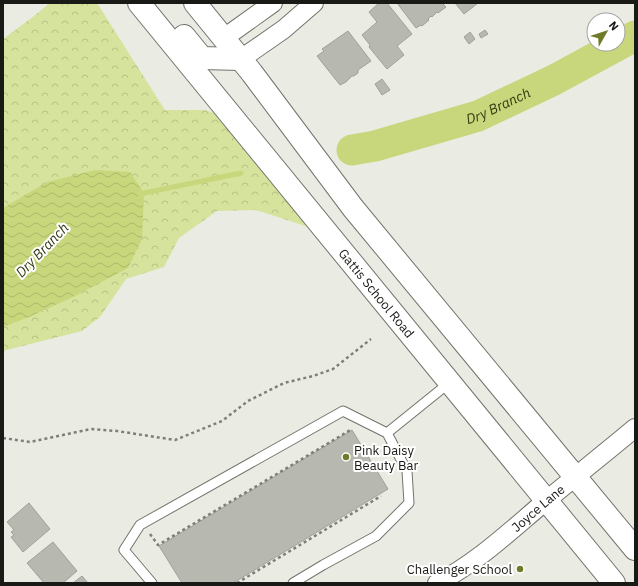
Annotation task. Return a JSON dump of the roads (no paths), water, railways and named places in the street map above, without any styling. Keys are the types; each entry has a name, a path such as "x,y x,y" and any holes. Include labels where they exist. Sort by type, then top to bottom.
{"main road":[{"name":"Gattis School Road","path":"139,3 614,583"},
{"path":"157,3 202,58 241,59"},
{"path":"195,3 241,59 353,208 635,549"}],"street":[{"path":"224,38 273,3"},
{"path":"241,59 284,29 314,3"},
{"name":"Joyce Lane","path":"437,583 448,578 489,549 575,476 635,428"}],"lane":[{"path":"387,433 450,383"},
{"path":"152,583 124,550 140,525 344,411 387,433 407,471 409,503 376,536 293,583"}],"water":[{"path":"95,170 130,172 144,193 142,239 128,268 75,296 3,327 3,208 47,182"}],"waterway":[{"name":"Dry Branch","path":"352,150 375,146 478,116 554,80 635,36"},
{"name":"Dry Branch","path":"140,197 144,193 241,173"}],"place":[{"name":"Pink Daisy Beauty Bar","path":"346,457"},
{"name":"Challenger School","path":"520,569"}]}
